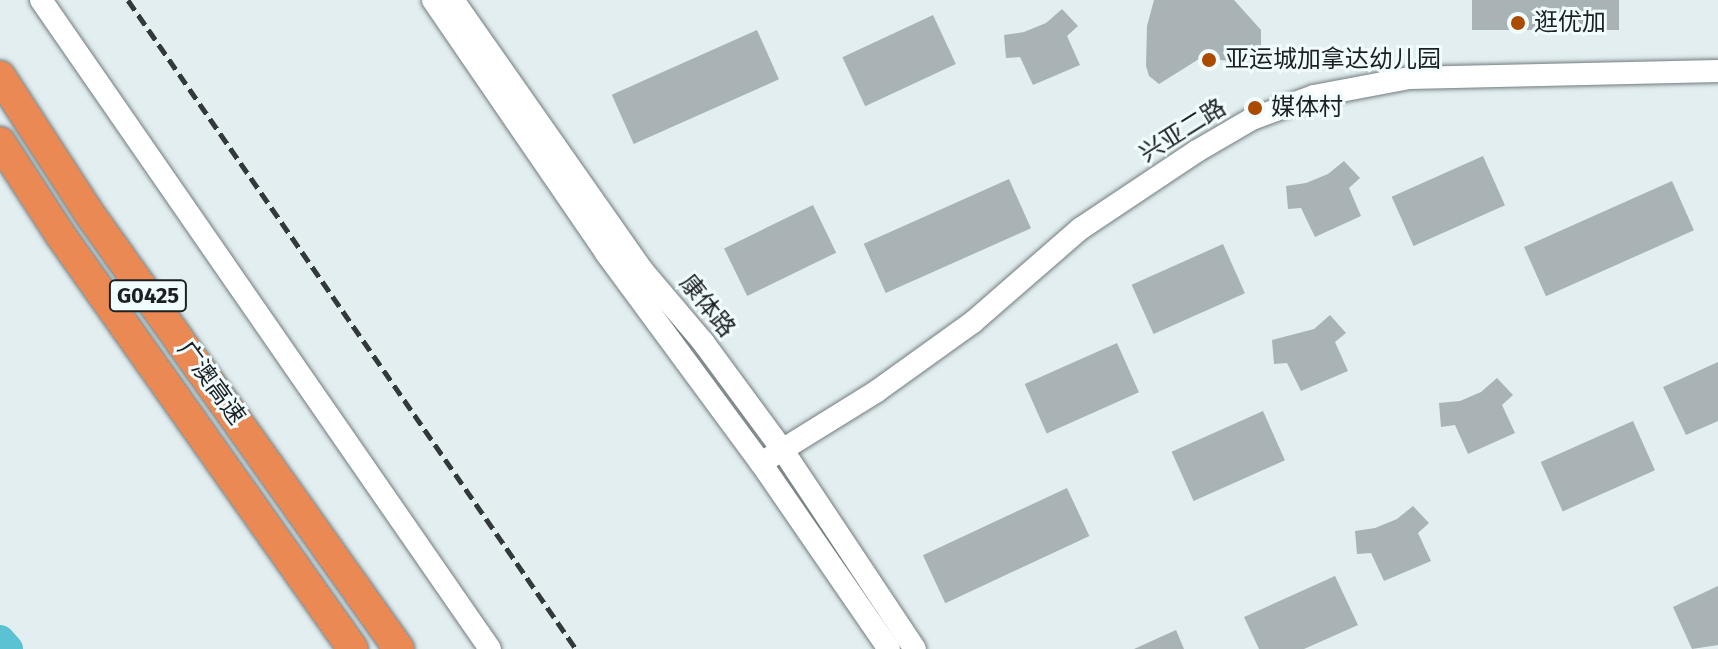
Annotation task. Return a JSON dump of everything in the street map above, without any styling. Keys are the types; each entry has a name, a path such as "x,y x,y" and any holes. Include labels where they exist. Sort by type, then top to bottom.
{"highway":[{"name":"广澳高速","path":"0,76 89,213 304,511 399,649"},
{"name":"广澳高速","path":"0,142 59,233 353,649"}],"street":[{"path":"41,0 490,649"},
{"name":"康体路","path":"433,0 606,253 761,463 889,649"},
{"name":"康体路","path":"453,0 643,271 703,342 782,449 915,649"},
{"name":"兴亚二路","path":"761,463 877,391 973,322 1080,229 1197,151 1273,111 1342,89 1409,78 1718,71"}],"building":[{"path":"1154,0 1234,0 1261,30 1261,48 1252,57 1237,61 1199,59 1159,84 1149,76 1146,66 1147,26"},
{"path":"1472,0 1619,0 1619,30 1472,30"},
{"path":"1062,9 1078,26 1067,36 1080,65 1033,85 1020,57 1006,58 1004,35 1024,32 1046,23"},
{"path":"933,15 956,64 865,106 842,57"},
{"path":"757,30 779,79 634,144 612,95"},
{"path":"1483,156 1505,205 1414,246 1392,197"},
{"path":"1344,161 1360,178 1349,188 1361,216 1315,237 1301,208 1288,209 1286,186 1306,183 1328,174"},
{"path":"1009,179 1031,228 886,293 864,244"},
{"path":"1672,181 1694,230 1546,296 1524,247"},
{"path":"813,205 836,253 747,296 724,248"},
{"path":"1223,244 1245,293 1154,334 1132,285"},
{"path":"1330,315 1346,333 1335,342 1348,371 1301,391 1287,363 1274,364 1272,340 1314,329"},
{"path":"1117,343 1139,392 1047,433 1025,384"},
{"path":"1718,362 1718,421 1686,435 1663,387"},
{"path":"1497,378 1513,395 1502,405 1515,433 1468,454 1455,425 1441,427 1439,403 1460,401 1481,392"},
{"path":"1263,411 1285,460 1194,501 1172,452"},
{"path":"1633,421 1655,470 1563,511 1541,462"},
{"path":"1067,488 1089,536 945,603 923,555"},
{"path":"1413,506 1429,523 1418,533 1431,561 1384,581 1371,553 1357,554 1355,531 1375,528 1397,519"},
{"path":"1335,576 1358,625 1304,649 1259,649 1244,617"},
{"path":"1718,586 1718,645 1692,649 1673,607"},
{"path":"1176,630 1184,649 1134,649"}],"waterway":[{"path":"0,640 8,649"}],"railway":[{"path":"128,0 576,649"}],"place":[{"name":"逛优加","path":"1518,23"},
{"name":"亚运城加拿达幼儿园","path":"1209,60"},
{"name":"媒体村","path":"1255,108"}]}
